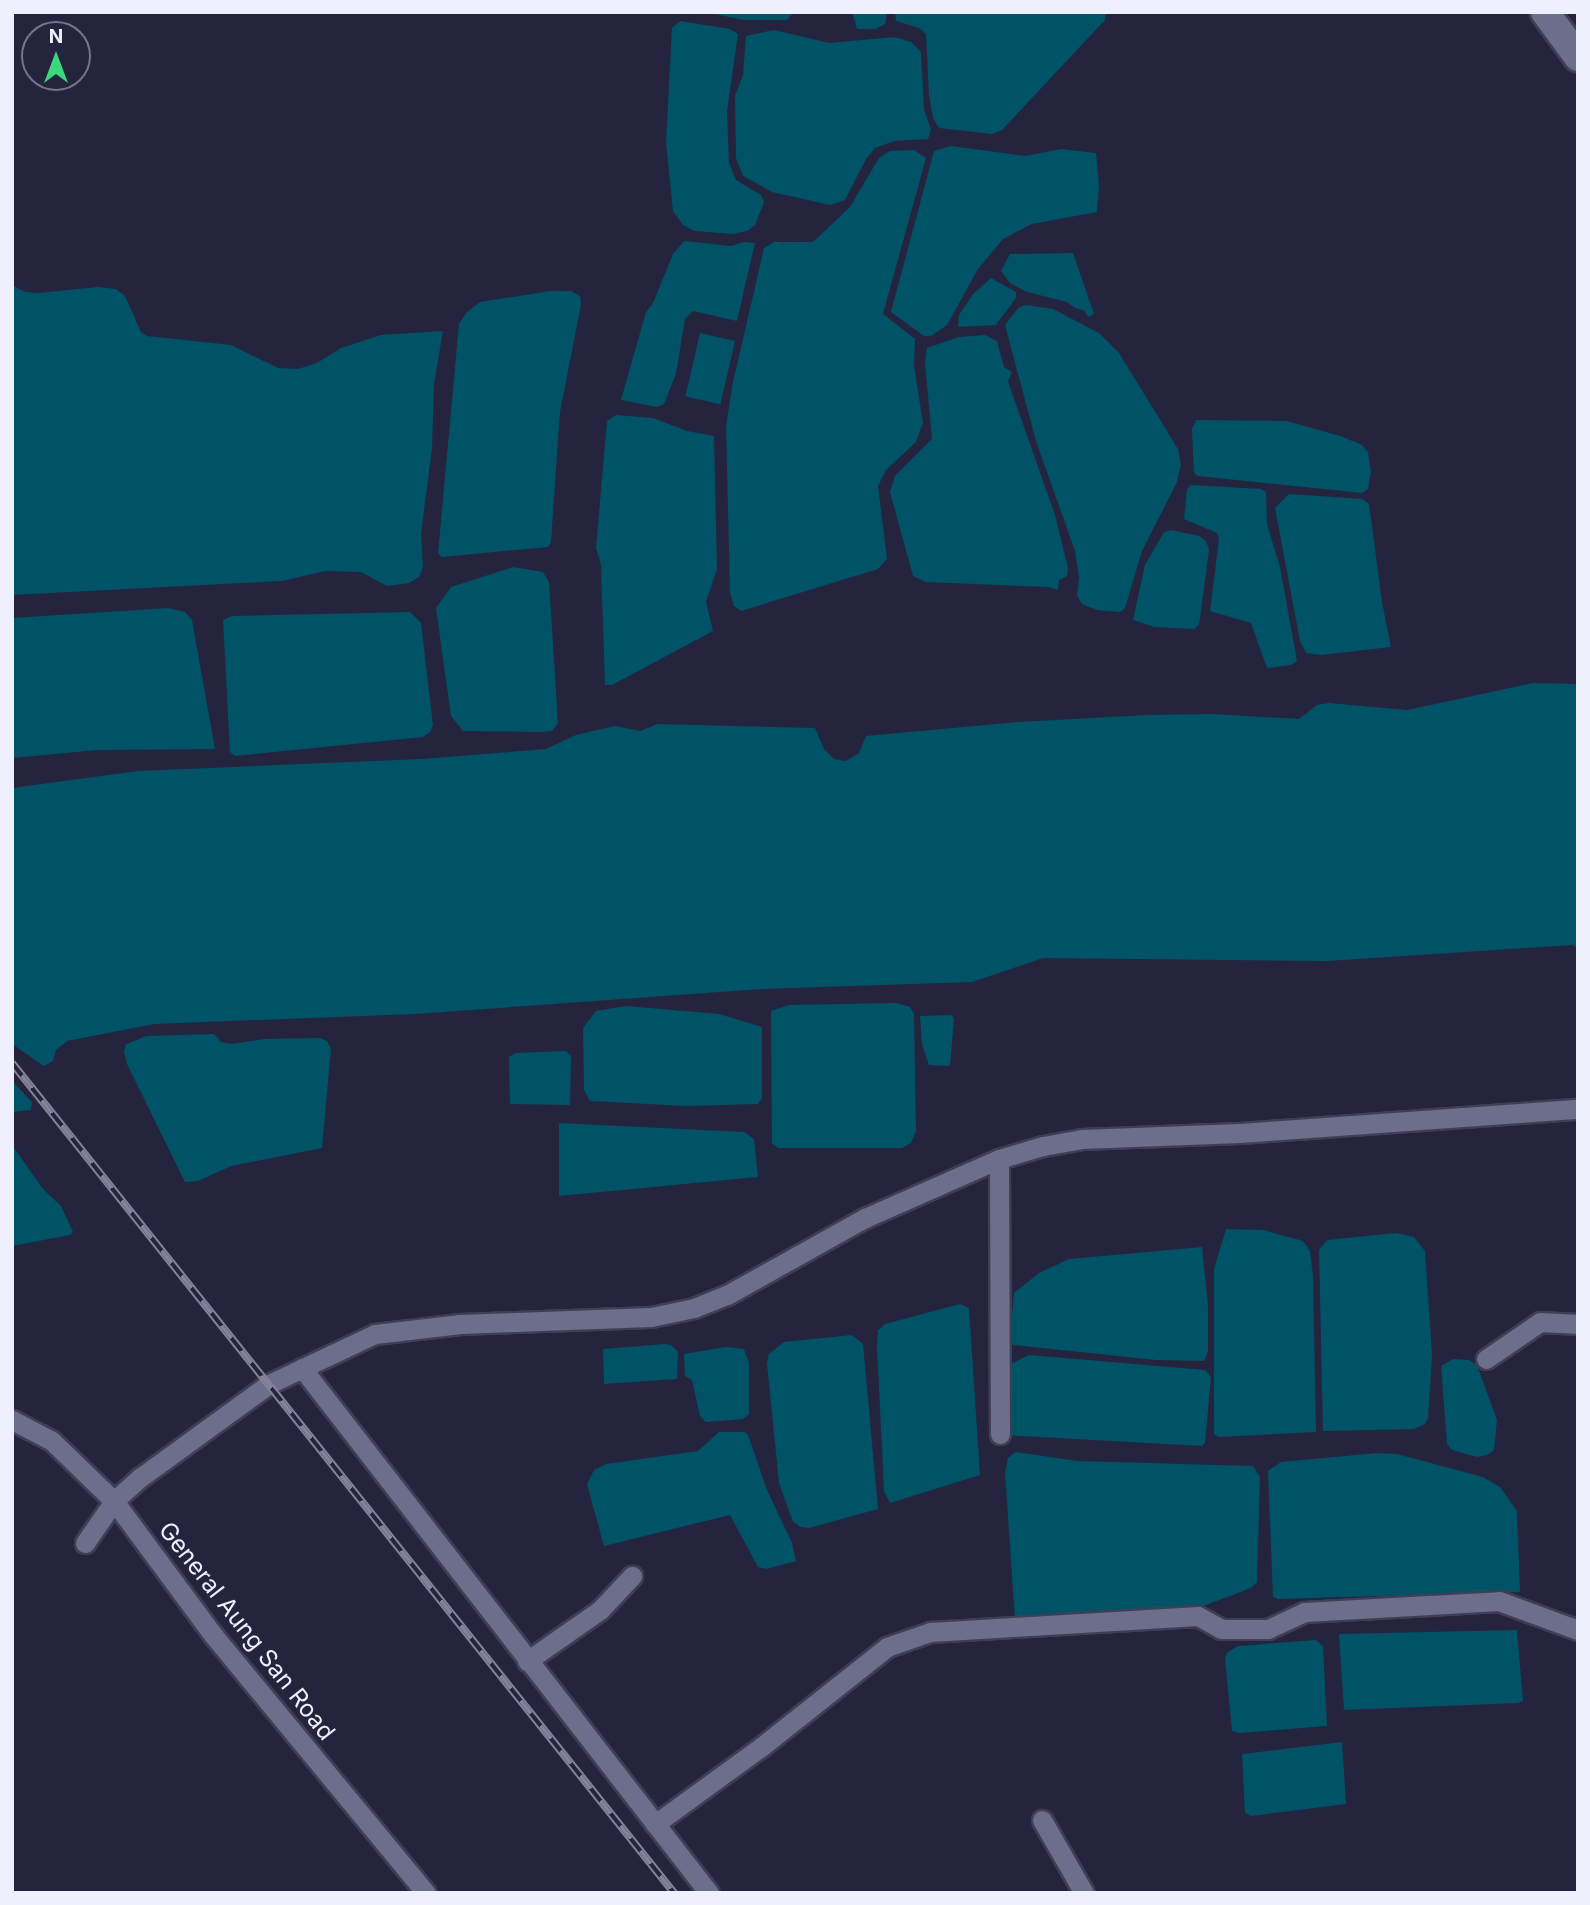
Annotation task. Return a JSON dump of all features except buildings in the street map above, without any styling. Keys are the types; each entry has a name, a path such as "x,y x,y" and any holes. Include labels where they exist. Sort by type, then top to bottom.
{"street":[{"path":"1545,12 1578,57"},
{"path":"85,1543 114,1501 141,1477 269,1384 375,1334 404,1328 651,1317 694,1308 727,1295 865,1217 999,1159 1042,1146 1081,1139 1240,1133 1578,1109"},
{"path":"999,1159 1000,1434"},
{"path":"1486,1359 1539,1322 1578,1324"},
{"path":"302,1368 709,1893"},
{"name":"General Aung San Road","path":"12,1420 52,1441 114,1501 214,1636 426,1893"},
{"path":"527,1661 600,1610 632,1576"},
{"path":"654,1824 761,1747 887,1647 930,1632 1198,1616 1220,1629 1268,1629 1304,1612 1499,1601 1578,1630"},
{"path":"1042,1820 1084,1893"}],"water":[{"path":"706,12 794,12 787,20 743,20"},
{"path":"852,12 887,12 885,24 875,29 857,29"},
{"path":"895,12 1106,12 1105,20 1002,130 992,134 939,128 933,118 929,96 926,34 919,28 896,21"},
{"path":"680,21 730,29 738,34 727,111 729,163 736,180 761,195 764,202 755,225 747,231 733,234 694,231 683,225 673,211 666,142 672,28"},
{"path":"774,30 829,43 895,37 911,42 921,52 924,109 931,130 928,139 894,141 875,148 866,159 845,200 830,205 772,192 743,176 736,158 735,96 743,75 746,36"},
{"path":"951,146 1026,156 1061,149 1096,153 1099,186 1097,212 1032,224 1003,239 978,269 947,325 931,336 924,336 891,312 934,151"},
{"path":"914,150 926,158 883,314 915,339 914,366 923,423 916,442 886,470 878,486 887,559 878,569 741,611 734,606 730,592 726,426 733,382 764,248 774,242 813,242 850,207 879,158 890,151"},
{"path":"684,241 731,246 744,242 755,243 737,321 693,311 685,319 676,374 664,404 657,407 621,400 646,312 653,303 673,254"},
{"path":"1073,253 1094,314 1088,317 1084,310 1067,302 1027,292 1010,283 1001,271 1010,254"},
{"path":"991,278 1016,292 1016,298 996,325 958,327 959,315 973,294"},
{"path":"12,285 25,292 38,293 98,287 116,289 125,296 141,332 147,336 231,345 278,368 298,369 317,363 341,348 381,335 443,331 434,384 432,449 421,534 423,567 419,577 409,583 387,586 361,572 325,571 282,581 12,595"},
{"path":"551,291 571,291 580,296 581,305 560,412 551,542 548,547 442,557 438,553 459,324 466,313 480,302"},
{"path":"1026,305 1053,309 1099,333 1119,353 1178,449 1181,465 1177,482 1142,551 1125,608 1120,612 1097,610 1082,604 1077,596 1079,577 1075,551 1036,441 1005,325 1018,308"},
{"path":"700,333 735,341 720,404 685,396"},
{"path":"985,335 997,341 1004,367 1012,372 1008,381 1055,515 1068,568 1067,576 1059,580 1058,590 1048,587 926,582 913,576 890,492 895,476 932,439 925,363 927,348 959,337"},
{"path":"616,415 653,418 687,431 714,436 717,569 706,602 713,631 612,685 605,685 601,565 596,548 607,421"},
{"path":"1196,420 1287,421 1340,436 1362,445 1368,452 1371,472 1368,489 1362,493 1198,476 1194,473 1192,429"},
{"path":"1191,485 1261,489 1266,492 1267,524 1280,567 1297,661 1291,665 1267,668 1251,623 1210,611 1219,539 1217,533 1184,519 1187,489"},
{"path":"1289,494 1362,499 1369,504 1391,647 1321,655 1306,653 1300,641 1275,508"},
{"path":"1171,530 1199,536 1206,541 1209,550 1199,625 1194,629 1154,627 1133,620 1145,565 1164,532"},
{"path":"513,567 543,572 549,582 558,723 552,731 463,731 451,716 436,608 451,587"},
{"path":"168,608 185,612 192,620 215,749 98,750 12,758 12,618"},
{"path":"410,612 421,623 433,725 430,732 423,737 235,756 230,752 223,620 232,616"},
{"path":"1533,683 1578,684 1578,948 1572,945 1327,961 1043,958 972,982 761,989 415,1014 154,1024 67,1041 56,1050 53,1061 44,1066 12,1044 12,788 138,771 421,759 546,749 576,735 615,726 640,731 658,724 815,728 824,749 834,759 846,761 859,753 866,736 1018,722 1148,715 1212,714 1299,719 1317,705 1329,703 1407,710"},
{"path":"896,1003 910,1007 914,1014 916,1131 911,1143 902,1148 778,1148 772,1143 771,1011 789,1005"},
{"path":"626,1006 719,1014 762,1027 762,1098 758,1104 687,1106 590,1101 584,1090 583,1028 596,1011"},
{"path":"951,1015 954,1018 950,1066 929,1065 922,1044 920,1016"},
{"path":"214,1034 221,1042 232,1044 264,1039 320,1038 327,1041 331,1049 322,1148 231,1166 198,1181 185,1182 127,1064 124,1051 126,1044 147,1036"},
{"path":"566,1051 571,1056 570,1105 510,1104 509,1057 515,1053"},
{"path":"12,1081 32,1102 31,1110 12,1112"},
{"path":"559,1123 744,1132 754,1139 758,1177 559,1196"},
{"path":"12,1145 43,1189 61,1206 73,1232 70,1235 12,1246"},
{"path":"1226,1229 1263,1230 1303,1241 1310,1251 1313,1277 1316,1432 1219,1437 1214,1434 1214,1269"},
{"path":"1396,1233 1414,1237 1425,1251 1432,1355 1428,1418 1425,1424 1414,1429 1323,1431 1319,1250 1327,1240"},
{"path":"1202,1247 1208,1307 1208,1351 1204,1361 1156,1360 1013,1345 1010,1339 1014,1293 1039,1273 1069,1259"},
{"path":"960,1304 969,1308 980,1475 890,1503 884,1491 878,1330 885,1324"},
{"path":"852,1335 863,1344 878,1509 809,1528 801,1527 793,1522 779,1483 767,1364 769,1354 784,1342"},
{"path":"671,1345 678,1352 677,1379 604,1384 603,1349"},
{"path":"726,1347 744,1349 749,1363 749,1414 743,1419 706,1422 700,1416 692,1380 685,1376 684,1354"},
{"path":"1029,1355 1205,1370 1211,1377 1205,1443 1202,1446 1004,1435 1002,1431 1011,1364"},
{"path":"1453,1359 1469,1360 1477,1365 1497,1420 1494,1450 1487,1455 1477,1457 1452,1450 1447,1444 1441,1366"},
{"path":"719,1432 745,1432 748,1435 767,1490 792,1543 796,1561 766,1569 758,1567 730,1515 604,1546 587,1484 594,1470 606,1464 698,1451"},
{"path":"1016,1452 1077,1461 1253,1466 1260,1477 1257,1582 1251,1588 1182,1614 1015,1619 1005,1473 1008,1458"},
{"path":"1377,1453 1397,1454 1483,1477 1500,1487 1517,1511 1520,1592 1278,1599 1273,1597 1268,1471 1281,1462"},
{"path":"1517,1630 1523,1701 1344,1710 1339,1634"},
{"path":"1316,1640 1323,1646 1327,1726 1240,1733 1232,1731 1225,1658 1228,1652 1238,1646"},
{"path":"1342,1742 1346,1804 1251,1816 1245,1813 1242,1754"}],"railway":[{"path":"12,1063 674,1893"}]}
